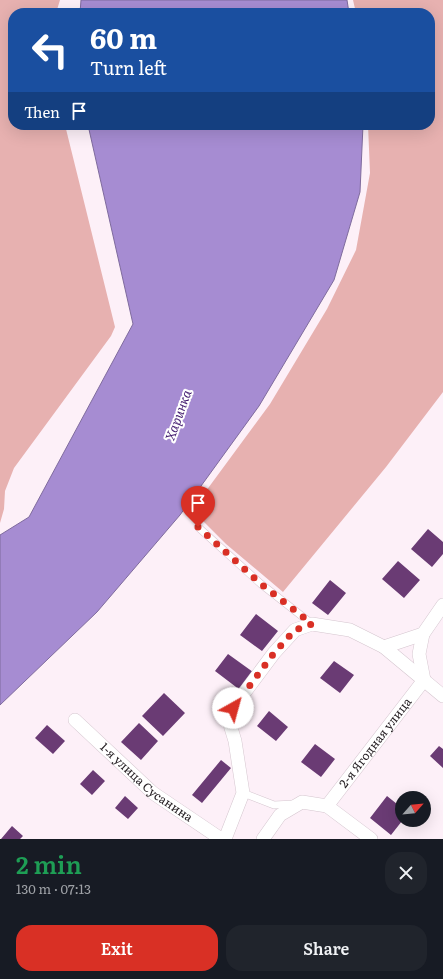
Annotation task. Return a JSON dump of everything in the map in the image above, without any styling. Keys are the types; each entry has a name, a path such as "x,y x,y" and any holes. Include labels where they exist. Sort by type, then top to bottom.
{"street":[{"path":"424,680 419,654 423,634 443,605"},
{"path":"224,839 243,792 235,741 228,718 233,708 274,653 295,630 312,624 350,630 384,647 443,696"},
{"path":"384,647 423,634"},
{"name":"2-я Ягодная улица","path":"327,806 424,680"},
{"name":"1-я улица Сусанина","path":"75,720 153,793 221,839"},
{"path":"263,839 280,815 302,802 327,806 371,839"}],"lane":[{"path":"198,527 261,584 312,624"},
{"path":"243,792 274,805 289,805 302,802"}],"shaded area":[{"path":"0,0 60,0 58,8 8,8 8,130 66,130 115,327 111,336 14,468 5,491 4,509 0,523"},
{"path":"353,0 443,0 443,392 386,467 283,592 226,544 192,510 270,404 327,309 356,250 370,173 368,130 435,130 435,8 355,8"}],"water":[{"path":"81,0 347,0 348,8 80,8"},
{"name":"Харинка","path":"89,130 363,130 360,192 334,280 259,406 180,515 97,612 0,705 0,535 29,517 133,324"}],"building":[{"path":"428,529 443,542 443,554 432,567 411,549"},
{"path":"398,561 420,580 404,598 382,579"},
{"path":"330,580 346,593 328,615 312,603"},
{"path":"256,614 278,631 262,651 240,635"},
{"path":"228,654 253,672 240,690 215,671"},
{"path":"334,661 354,675 340,693 320,678"},
{"path":"164,693 185,713 163,736 142,716"},
{"path":"269,711 288,727 276,741 257,726"},
{"path":"139,723 158,741 141,760 121,742"},
{"path":"47,725 65,741 53,754 35,738"},
{"path":"315,744 335,759 321,777 301,762"},
{"path":"439,746 443,749 443,768 430,756"},
{"path":"221,760 231,768 202,803 192,795"},
{"path":"93,770 105,781 92,795 80,784"},
{"path":"125,796 138,808 128,819 115,808"},
{"path":"387,796 395,802 395,827 397,827 391,835 370,818"},
{"path":"12,826 23,836 20,839 1,839"}],"route":[{"path":"198,527 261,584 312,624 295,630 274,653 233,708"}]}
